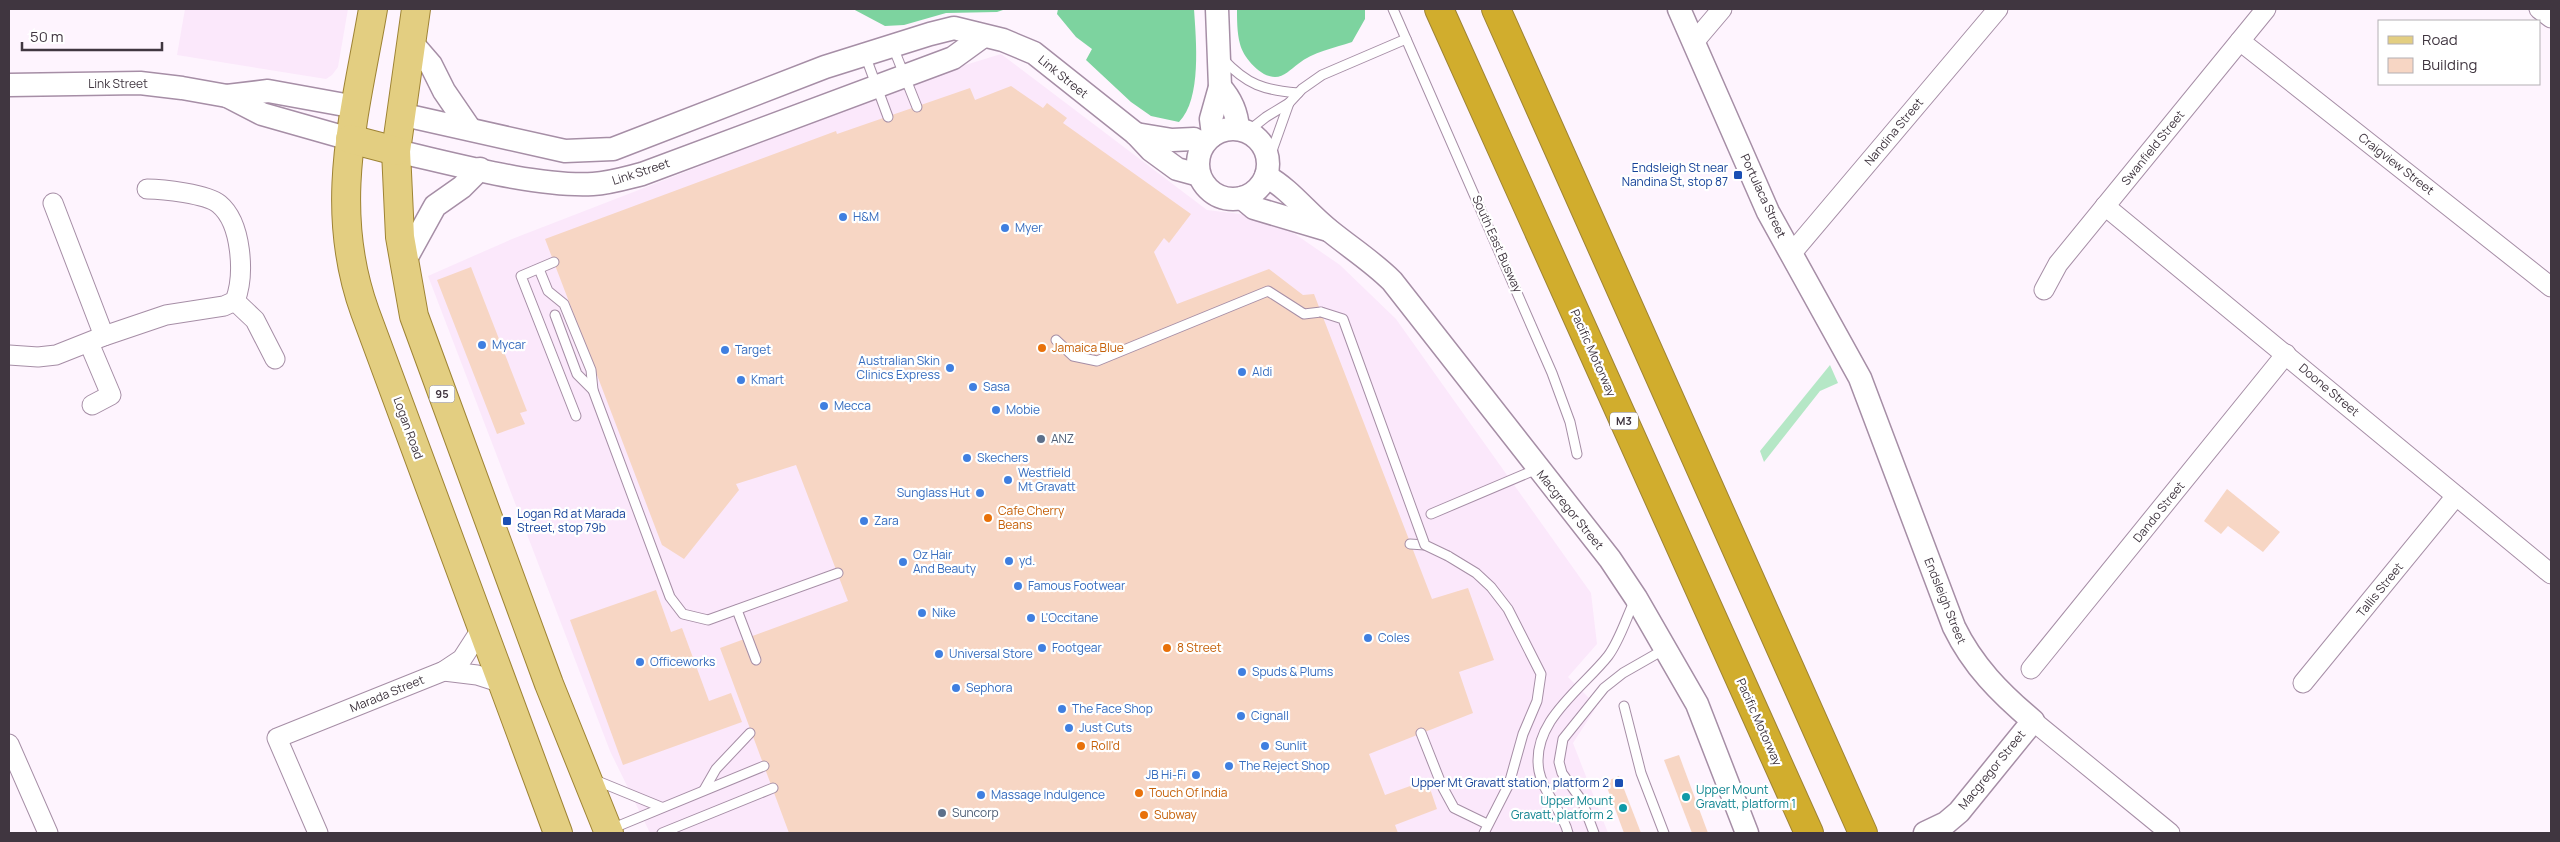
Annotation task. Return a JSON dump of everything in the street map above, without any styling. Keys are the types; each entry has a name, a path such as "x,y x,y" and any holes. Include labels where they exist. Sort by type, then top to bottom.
{"highway":[{"name":"Pacific Motorway","path":"1439,9 1809,833"},
{"path":"1496,9 1862,833"}],"main road":[{"name":"Logan Road","path":"373,9 350,139 345,181 345,216 350,264 356,288 558,833"},
{"name":"95","path":"416,9 396,151 397,203 403,264 414,316 549,684 606,832"},
{"name":"Link Street","path":"356,107 400,114"},
{"name":"Link Street","path":"350,139 396,151"}],"street":[{"path":"1208,139 1230,129 1243,130 1256,138 1266,165 1253,193 1242,198 1221,197 1204,185 1199,175 1198,159 1208,139 1211,119 1220,87 1221,57 1216,9"},
{"name":"Portulaca Street","path":"1678,9 1768,212 1860,378"},
{"path":"1694,42 1722,9"},
{"name":"Nandina Street","path":"1791,254 1998,9"},
{"name":"Swanfield Street","path":"2044,290 2058,264 2266,9"},
{"path":"2539,9 2551,18"},
{"name":"Link Street","path":"400,114 565,150 613,149 806,74 864,54 954,28 982,37 1003,40 1034,53 1136,134 1151,150 1177,169 1199,175"},
{"name":"Link Street","path":"396,151 480,169 569,183 614,182 642,174 876,85 954,58 982,37"},
{"name":"Craigview Street","path":"2240,41 2551,287"},
{"path":"412,43 432,65 444,91 470,129"},
{"name":"Link Street","path":"9,86 140,83 227,96 268,91 356,107"},
{"path":"1220,87 1229,98 1243,130"},
{"name":"Link Street","path":"227,96 262,114 350,139"},
{"name":"Link Street","path":"1136,134 1172,140 1208,139"},
{"name":"Macgregor Street","path":"1266,165 1280,183 1329,230 1366,258 1392,281 1610,559 1636,598 1697,704 1748,833"},
{"path":"403,264 435,206 462,186 480,169"},
{"path":"9,355 38,357 56,355 166,316 224,306 235,302 238,294 241,253 227,213 217,202 208,199 160,189 147,189"},
{"name":"Macgregor Street","path":"1242,198 1254,208 1329,230"},
{"path":"53,203 97,339 111,395 92,405"},
{"name":"Doone Street","path":"2105,206 2551,574"},
{"path":"235,302 255,320 275,359"},
{"name":"Dando Street","path":"2031,669 2286,354"},
{"name":"Endsleigh Street","path":"1860,378 1954,627 1966,651 1996,689 2032,721 2170,833"},
{"name":"Tallis Street","path":"2304,683 2456,496"},
{"name":"Marada Street","path":"318,833 277,738 444,671 462,658 482,628"},
{"path":"444,671 477,674 502,683"},
{"name":"Macgregor Street","path":"1925,833 1946,823 1958,812 2032,721"},
{"path":"9,744 48,833"}],"lane":[{"name":"South East Busway","path":"1393,9 1552,373 1570,422 1577,454"},
{"path":"1266,165 1290,103 1298,93 1310,83 1340,66 1406,39"},
{"path":"892,46 917,107"},
{"path":"864,54 888,117"},
{"path":"1221,57 1236,73 1249,83 1267,90 1298,93"},
{"path":"1243,130 1290,103"},
{"path":"554,262 521,276 576,416"},
{"path":"539,269 548,291 564,304 591,370 593,390 670,597 683,614 708,620 838,573"},
{"path":"1056,340 1073,356 1097,361 1268,291 1304,314 1321,312 1343,320 1425,545"},
{"path":"554,315 577,374 593,390"},
{"path":"1431,514 1538,469"},
{"path":"1410,544 1425,545 1448,556 1476,573 1491,587 1508,609 1541,674 1537,701 1523,734 1509,784 1502,802 1487,824 1484,833"},
{"path":"1568,833 1539,772 1538,760 1541,742 1568,697 1607,656 1636,598"},
{"path":"737,610 756,660"},
{"path":"1594,833 1582,801 1562,773 1559,762 1563,738 1604,688 1623,673 1665,648"},
{"path":"1624,706 1641,773 1664,833"},
{"path":"704,790 716,769 750,733"},
{"path":"1421,733 1442,786 1454,808 1487,824"},
{"path":"606,832 661,807 764,766"},
{"path":"586,776 615,790 661,807"},
{"path":"662,833 682,829 773,788"}],"shaded area":[{"path":"185,9 348,9 338,67 326,79 177,55"},
{"name":"Westfield Mt Gravatt","path":"1001,54 1207,210 1249,215 1295,234 1340,265 1396,319 1591,593 1597,644 1568,677 1597,706 1573,743 1608,833 650,833 610,751 428,276 512,239 949,70"}],"green space":[{"path":"853,9 1006,9 997,12 946,13 904,25 885,26"},
{"path":"1058,9 1194,9 1196,68 1194,84 1186,112 1179,122 1151,116 1131,102 1086,60 1092,49 1076,37 1057,14"},
{"path":"1237,9 1365,9 1365,19 1352,42 1310,56 1284,74 1275,77 1258,70 1245,55 1238,35"},
{"path":"1830,365 1838,383 1820,391 1764,462 1760,451"}],"building":[{"name":"Westfield Mt Gravatt","path":"1011,86 1043,108 1047,103 1067,118 1063,123 1191,214 1169,243 1164,238 1154,252 1177,304 1269,269 1303,295 1314,294 1432,599 1468,588 1494,660 1459,672 1473,713 1369,754 1385,795 1427,780 1437,809 1395,825 1398,833 789,833 720,648 848,601 796,465 736,484 739,490 684,559 662,545 545,239 836,131 837,134 970,88 975,100"},
{"name":"Mycar","path":"471,267 527,411 520,413 525,424 497,434 437,280"},
{"path":"2227,489 2280,532 2263,552 2228,526 2221,534 2204,521"},
{"name":"Officeworks","path":"656,590 671,632 682,628 709,701 731,693 742,722 623,765 570,620"},
{"name":"Upper Mount Gravatt, platform 1","path":"1679,755 1708,833 1692,833 1664,760"},
{"name":"Upper Mount Gravatt, platform 2","path":"1619,776 1641,833 1624,833 1605,782"}],"place":[{"name":"Endsleigh St near Nandina St, stop 87","path":"1738,175"},
{"name":"H&M","path":"843,217"},
{"name":"Myer","path":"1005,228"},
{"name":"Mycar","path":"482,345"},
{"name":"Jamaica Blue","path":"1042,348"},
{"name":"Target","path":"725,350"},
{"name":"Australian Skin Clinics Express","path":"950,368"},
{"name":"Aldi","path":"1242,372"},
{"name":"Kmart","path":"741,380"},
{"name":"Sasa","path":"973,387"},
{"name":"Mecca","path":"824,406"},
{"name":"Mobie","path":"996,410"},
{"name":"ANZ","path":"1041,439"},
{"name":"Skechers","path":"967,458"},
{"name":"Westfield Mt Gravatt","path":"1008,480"},
{"name":"Sunglass Hut","path":"980,493"},
{"name":"Cafe Cherry Beans","path":"988,518"},
{"name":"Logan Rd at Marada Street, stop 79b","path":"507,521"},
{"name":"Zara","path":"864,521"},
{"name":"yd.","path":"1009,561"},
{"name":"Oz Hair And Beauty","path":"903,562"},
{"name":"Famous Footwear","path":"1018,586"},
{"name":"Nike","path":"922,613"},
{"name":"L'Occitane","path":"1031,618"},
{"name":"Coles","path":"1368,638"},
{"name":"Footgear","path":"1042,648"},
{"name":"8 Street","path":"1167,648"},
{"name":"Universal Store","path":"939,654"},
{"name":"Officeworks","path":"640,662"},
{"name":"Spuds & Plums","path":"1242,672"},
{"name":"Sephora","path":"956,688"},
{"name":"The Face Shop","path":"1062,709"},
{"name":"Cignall","path":"1241,716"},
{"name":"Just Cuts","path":"1069,728"},
{"name":"Roll'd","path":"1081,746"},
{"name":"Sunlit","path":"1265,746"},
{"name":"The Reject Shop","path":"1229,766"},
{"name":"JB Hi-Fi","path":"1196,775"},
{"name":"Upper Mt Gravatt station, platform 2","path":"1619,783"},
{"name":"Touch Of India","path":"1139,793"},
{"name":"Massage Indulgence","path":"981,795"},
{"name":"Upper Mount Gravatt, platform 1","path":"1686,797"},
{"name":"Upper Mount Gravatt, platform 2","path":"1623,808"},
{"name":"Suncorp","path":"942,813"},
{"name":"Subway","path":"1144,815"}]}
